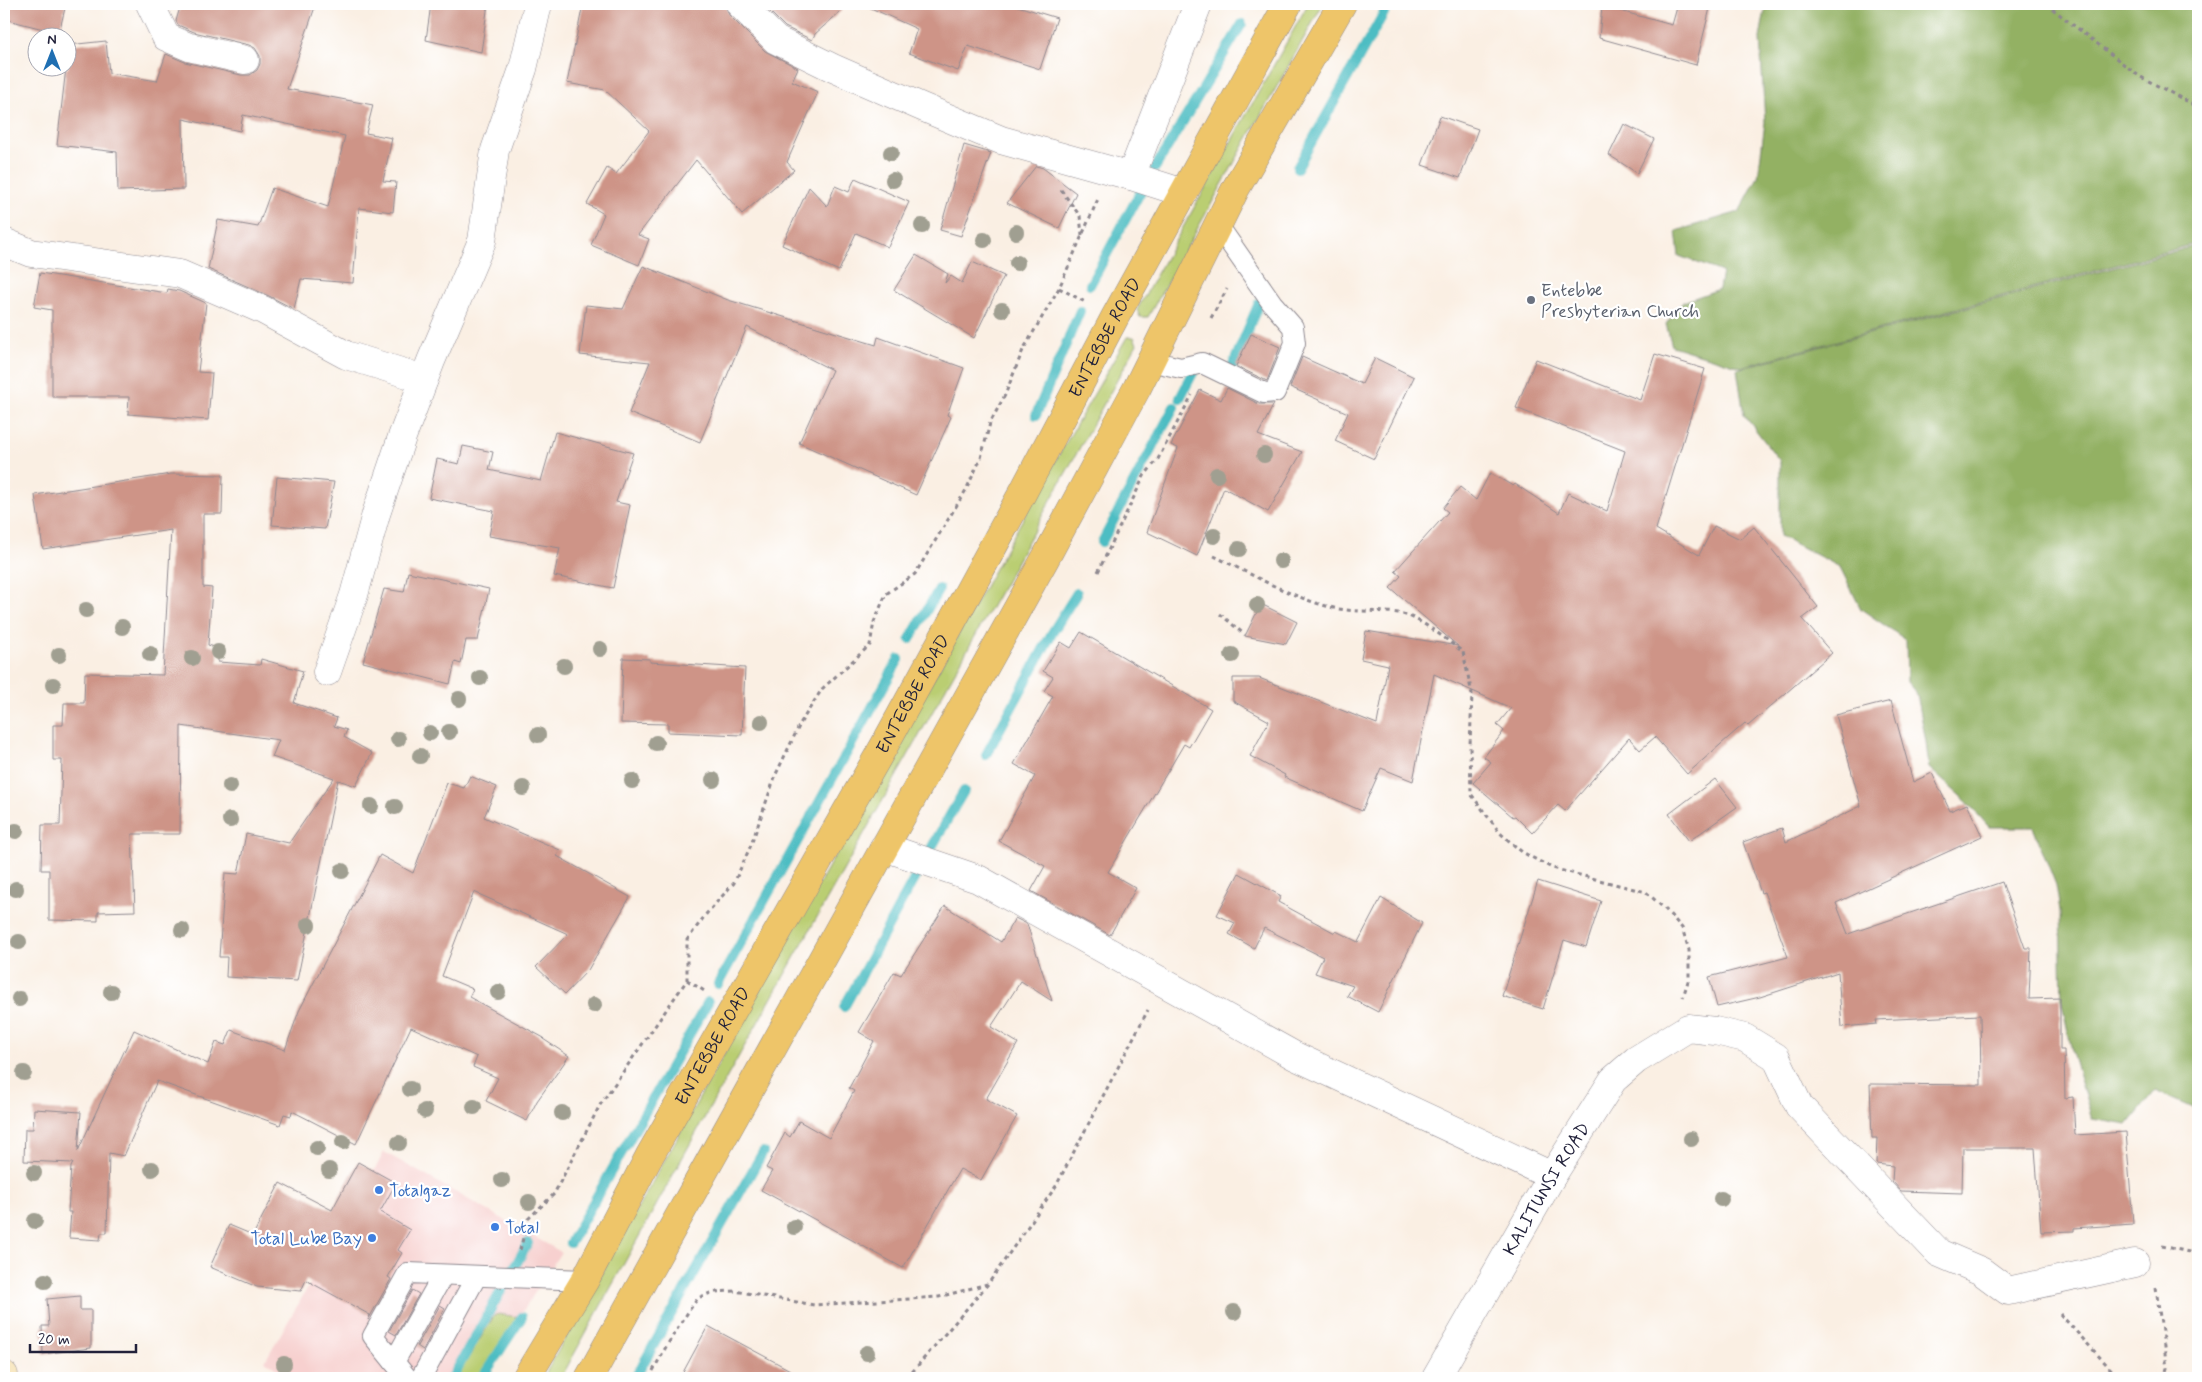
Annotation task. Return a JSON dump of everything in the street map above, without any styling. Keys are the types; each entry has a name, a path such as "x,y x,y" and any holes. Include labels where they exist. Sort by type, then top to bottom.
{"highway":[{"name":"ENTEBBE ROAD","path":"526,1378 585,1280 650,1155 709,1055 884,746 1288,4"},
{"path":"589,1378 1049,552 1150,361 1217,224 1342,4"}],"street":[{"path":"150,4 166,37 189,47 245,60"},
{"path":"327,672 354,595 376,514 424,379 482,241 495,150 524,69 538,4"},
{"path":"740,4 776,40 833,68 1001,140 1184,193"},
{"path":"1120,173 1198,4"},
{"path":"4,242 31,253 180,274 263,310 346,355 424,379"},
{"path":"884,847 978,880 1295,1056 1552,1176"},
{"path":"1679,1034 1715,1031 1745,1038 1776,1057 1799,1106 1939,1253 1980,1271 2008,1291 2135,1263 2082,1261"},
{"name":"KALITUNSI ROAD","path":"1436,1378 1552,1176 1613,1080 1636,1060 1679,1034"}],"lane":[{"path":"1150,361 1182,368 1202,363 1264,393 1275,392 1295,343 1293,327 1272,303 1217,224"},
{"path":"407,1378 373,1336 408,1273 585,1280"},
{"path":"394,1362 443,1275"},
{"path":"420,1378 476,1277"}],"path":[{"path":"2046,4 2139,76 2198,107"},
{"path":"1055,156 1055,175 1062,194 1080,216 1082,235"},
{"path":"519,1253 528,1219 554,1194 600,1105 686,980 687,940 734,883 752,845 776,774 801,722 822,689 870,645 874,622 886,594 915,574 966,490 981,458 990,423 1006,396 1023,350 1059,288 1082,235 1120,173"},
{"path":"1210,319 1243,261"},
{"path":"1098,572 1144,476 1158,459 1174,426 1209,367"},
{"path":"1214,556 1281,588 1328,607 1351,611 1400,613 1433,630 1463,652 1472,694 1470,745 1472,794 1500,832 1522,852 1552,868 1646,892 1682,928 1689,950 1689,978 1679,1034"},
{"path":"1220,614 1245,635"},
{"path":"907,1378 988,1284 1056,1186 1162,983"},
{"path":"2159,1245 2198,1254"},
{"path":"2155,1283 2167,1368 2164,1378"},
{"path":"649,1378 667,1345 698,1298 713,1292 735,1291 814,1305 939,1297 988,1284"},
{"path":"2058,1312 2064,1316 2118,1378"}],"shaded area":[{"path":"384,1152 561,1252 480,1378 290,1378 265,1361 359,1200"}],"green space":[{"path":"1308,4 1323,4 1148,317 1140,317 1137,310 1139,306"},
{"path":"1766,4 2198,4 2198,243 1741,367 1672,346 1666,324 1683,302 1719,289 1722,272 1679,256 1676,231 1739,212 1758,177 1765,122 1760,38"},
{"path":"2198,245 2198,1110 2155,1091 2128,1125 2092,1119 2073,1055 2062,1004 2060,911 2056,885 2033,827 1989,827 1967,802 1929,768 1917,694 1907,682 1906,640 1861,609 1840,567 1780,536 1780,461 1744,415 1737,369"},
{"path":"1127,337 1134,337 1137,344 561,1378 543,1378 1049,472"},
{"path":"498,1314 517,1317 478,1378 456,1378 494,1316"}],"building":[{"path":"4,4 66,4 60,28 39,28 4,19"},
{"path":"181,4 316,4 287,89 373,105 366,133 392,138 383,181 396,182 393,212 359,208 353,283 301,279 294,309 208,269 218,220 258,227 272,188 328,207 345,136 243,115 240,131 183,119 184,189 118,191 117,152 57,145 65,78 78,78 78,44 106,41 109,73 157,81 166,54 185,62 241,75 250,75 257,70 260,64 260,56 255,48 194,32 178,25 176,21"},
{"path":"431,4 488,4 481,52 426,40"},
{"path":"583,4 725,4 729,15 765,51 798,68 792,81 818,92 787,162 794,170 742,214 696,160 638,235 649,239 639,265 591,245 604,214 587,204 607,168 616,174 649,131 605,90 567,83"},
{"path":"762,4 849,4 815,34 812,40 785,27"},
{"path":"862,4 1011,4 1057,18 1040,69 968,46 958,71 909,53 917,29"},
{"path":"1678,4 1711,4 1696,65 1599,38 1602,6 1672,25"},
{"path":"1440,116 1478,129 1460,178 1422,165"},
{"path":"1624,124 1654,139 1637,173 1609,155"},
{"path":"964,145 991,153 961,236 940,230"},
{"path":"1036,166 1043,168 1076,193 1059,228 1007,203"},
{"path":"855,178 909,202 888,247 856,233 839,271 782,245 809,187 827,206 835,186 849,192"},
{"path":"916,255 948,274 945,283 951,276 962,283 972,262 1004,276 974,338 894,290"},
{"path":"643,266 728,300 876,345 878,337 964,368 947,415 951,417 916,495 799,443 832,370 747,327 700,442 629,413 650,362 580,355 586,305 623,309"},
{"path":"40,273 167,293 168,289 179,291 206,303 198,372 212,373 208,420 128,414 129,397 52,397 52,310 34,307"},
{"path":"1251,334 1280,347 1267,381 1236,366"},
{"path":"1655,354 1705,369 1656,529 1699,555 1714,526 1740,539 1754,527 1818,607 1802,619 1832,653 1748,726 1745,723 1687,774 1655,737 1640,750 1629,738 1565,811 1558,805 1532,833 1515,816 1513,817 1473,783 1491,762 1484,757 1504,731 1497,725 1511,708 1434,674 1413,781 1381,768 1362,811 1284,777 1285,775 1250,756 1269,721 1233,701 1233,678 1259,678 1377,724 1388,665 1361,659 1366,631 1458,646 1390,588 1401,576 1395,571 1448,512 1443,508 1460,487 1476,500 1490,473 1513,486 1515,484 1559,513 1568,493 1607,511 1625,451 1516,408 1536,359 1640,400"},
{"path":"1302,357 1362,384 1375,358 1414,377 1374,459 1335,441 1348,413 1290,387"},
{"path":"1227,388 1259,404 1274,404 1258,435 1302,452 1268,512 1224,488 1197,556 1147,532 1178,448 1171,445 1200,390 1221,400"},
{"path":"555,432 633,453 616,502 630,505 613,588 554,576 560,548 489,536 494,511 429,498 437,459 459,464 463,446 493,452 489,470 541,481"},
{"path":"171,474 223,475 222,514 203,514 203,587 212,588 208,645 218,648 218,662 260,665 261,659 303,671 294,703 337,718 334,726 347,730 344,737 372,753 356,786 338,780 297,981 226,977 227,957 219,957 225,873 238,874 246,834 289,843 334,778 272,757 279,740 181,726 180,834 132,834 135,911 98,912 98,921 49,920 49,870 41,870 42,825 60,825 62,760 53,760 53,725 63,725 64,703 84,703 85,673 163,675 171,530 43,549 35,495"},
{"path":"277,477 334,482 325,529 272,525"},
{"path":"408,572 489,589 478,640 466,640 461,664 455,662 450,684 363,662 384,589 404,592"},
{"path":"1261,604 1297,622 1286,644 1245,636"},
{"path":"1081,632 1211,709 1189,747 1184,744 1108,872 1136,888 1110,935 1031,891 1045,866 999,841 1035,776 1014,764 1053,696 1044,691 1053,677 1043,671 1061,642 1071,648"},
{"path":"623,658 650,659 650,662 745,668 742,735 668,732 668,724 621,723"},
{"path":"1891,701 1913,782 1932,773 1950,811 1967,804 1982,836 1836,903 1848,934 2002,882 2025,948 2031,948 2029,999 2060,998 2060,1050 2064,1050 2065,1098 2073,1097 2075,1135 2126,1132 2133,1224 2074,1228 2074,1231 2041,1232 2035,1148 1963,1148 1962,1193 1901,1191 1892,1181 1893,1166 1876,1164 1877,1138 1872,1138 1870,1084 1981,1085 1980,1015 1876,1020 1877,1024 1842,1027 1838,972 1760,997 1717,1007 1709,977 1788,957 1764,892 1761,893 1743,842 1782,828 1786,842 1861,806 1836,715"},
{"path":"470,776 497,787 484,817 560,850 557,856 630,897 588,970 565,994 536,967 568,934 474,892 442,976 473,989 469,997 544,1038 569,1056 537,1101 527,1121 486,1101 498,1078 473,1067 477,1057 411,1027 356,1144 292,1111 291,1116 284,1114 280,1125 157,1081 124,1156 109,1153 107,1233 101,1233 100,1240 69,1238 71,1212 68,1212 71,1167 73,1163 24,1161 25,1129 33,1129 34,1109 81,1112 78,1151 134,1030 208,1064 216,1042 225,1045 231,1030 285,1050 299,1011 380,855 413,873 447,783 464,788"},
{"path":"1715,779 1737,807 1689,841 1669,814"},
{"path":"1239,873 1281,896 1278,902 1335,933 1336,931 1358,942 1381,898 1422,923 1378,1012 1347,996 1353,986 1315,973 1323,957 1264,928 1254,948 1229,934 1235,923 1217,915"},
{"path":"1538,881 1601,901 1586,947 1564,940 1543,1009 1502,996"},
{"path":"945,906 1001,942 1015,918 1027,924 1052,1001 1021,981 991,1027 1018,1043 986,1099 1017,1116 981,1180 960,1169 903,1268 761,1190 772,1171 766,1168 785,1133 790,1137 799,1121 829,1138 854,1091 849,1088 874,1041 859,1032 894,972 901,975"},
{"path":"358,1162 396,1183 380,1212 410,1230 398,1250 402,1253 388,1277 391,1279 368,1320 370,1315 306,1280 301,1291 257,1287 210,1267 229,1225 253,1235 280,1183 332,1210"},
{"path":"412,1290 419,1294 396,1335 389,1331"},
{"path":"80,1296 80,1310 91,1310 91,1348 43,1354 42,1326 49,1326 47,1299"},
{"path":"440,1305 445,1308 423,1350 417,1346"},
{"path":"708,1326 805,1378 680,1378"}],"waterway":[{"path":"1297,168 1389,4"},
{"path":"1155,168 1242,24"},
{"path":"1090,285 1141,191"},
{"path":"1227,379 1259,303"},
{"path":"1036,415 1080,311"},
{"path":"1180,398 1194,371"},
{"path":"1102,542 1174,407"},
{"path":"910,639 939,589"},
{"path":"986,755 1052,633 1077,593"},
{"path":"718,984 899,659"},
{"path":"844,1007 964,791"},
{"path":"570,1243 708,1002"},
{"path":"635,1378 763,1152"},
{"path":"452,1378 528,1243"},
{"path":"482,1378 522,1317"}],"place":[{"name":"Entebbe Presbyterian Church","path":"1531,300"},
{"name":"Totalgaz","path":"379,1190"},
{"name":"Total","path":"495,1227"},
{"name":"Total Lube Bay","path":"372,1238"}]}
